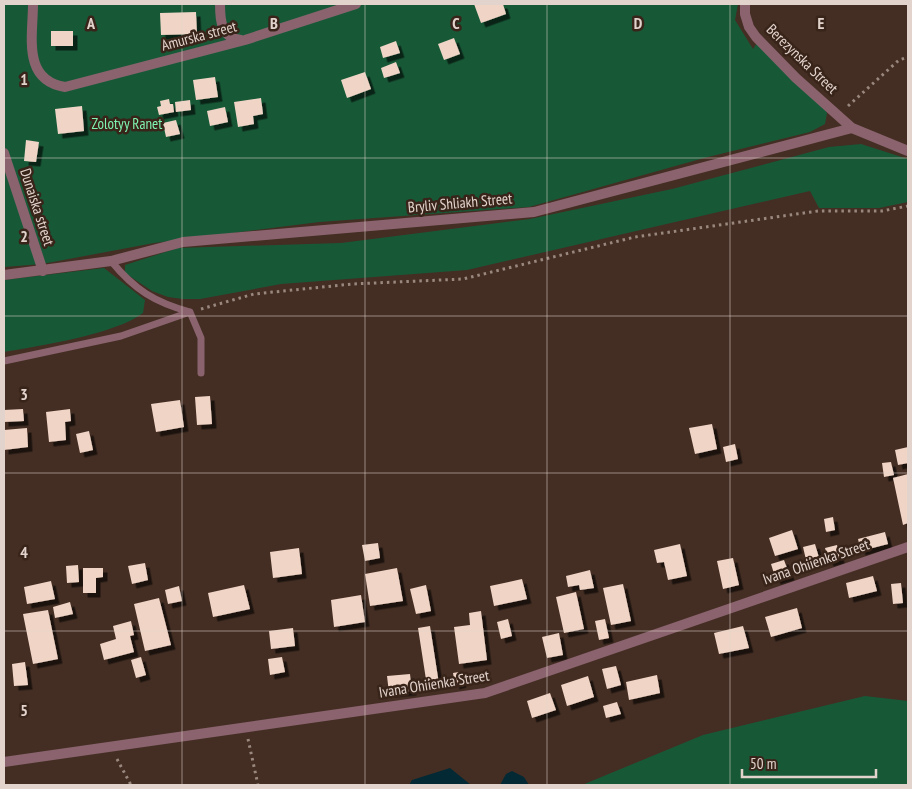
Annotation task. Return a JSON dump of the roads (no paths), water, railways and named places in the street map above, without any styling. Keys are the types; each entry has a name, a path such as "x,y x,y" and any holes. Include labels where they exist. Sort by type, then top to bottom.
{"street":[{"name":"Amurska street","path":"33,4 33,58 40,75 47,82 65,87 245,40 356,4"},
{"path":"220,4 222,25 225,32 238,39 245,40"},
{"name":"Berezynska Street","path":"745,4 744,14 748,26 756,37 796,78 852,128"},
{"path":"852,128 908,151"},
{"name":"Bryliv Shliakh Street","path":"4,275 111,261 184,242 534,212 852,128"},
{"name":"Dunaiska street","path":"4,153 42,271"},
{"name":"Ivana Ohiienka Street","path":"4,762 111,745 485,693 908,547"}],"lane":[{"path":"111,261 128,281 150,298 190,312 200,338 201,373"},
{"path":"4,361 121,336 190,312"}],"water":[{"path":"450,768 471,785 409,785 412,780"},
{"path":"512,771 524,777 529,785 500,785 506,774"}],"park label":[{"name":"Zolotyy Ranet","path":"127,124"}]}
